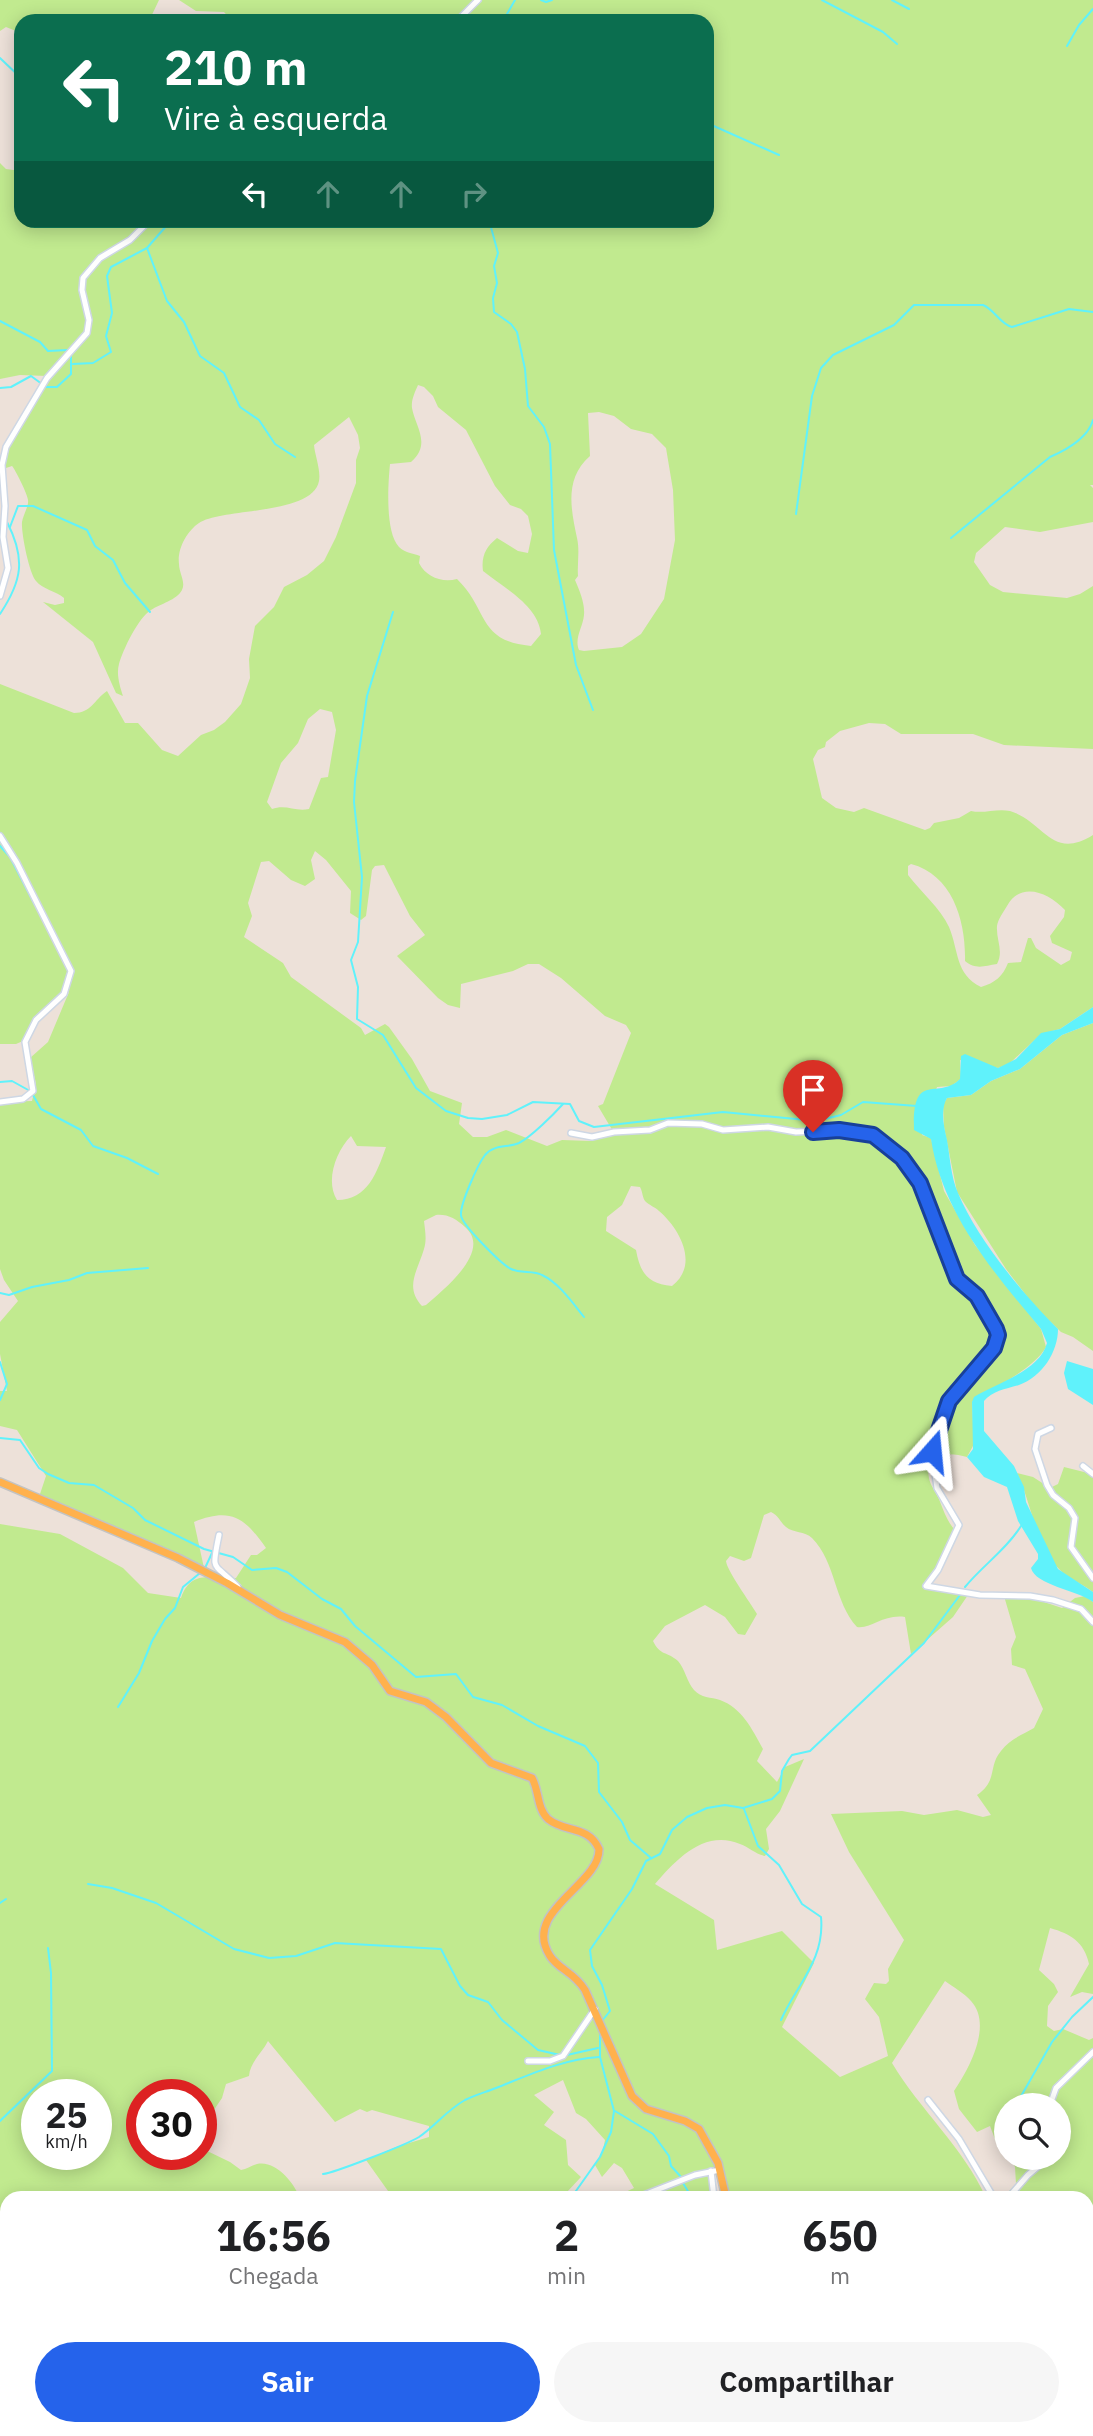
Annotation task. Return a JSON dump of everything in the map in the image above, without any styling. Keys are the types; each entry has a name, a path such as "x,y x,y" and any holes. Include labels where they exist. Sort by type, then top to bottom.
{"main road":[{"path":"0,1482 178,1558 242,1591 280,1615 354,1648 372,1665 390,1691 426,1702 491,1763 530,1776 537,1788 543,1812 549,1820 582,1830 593,1838 599,1849 598,1860 555,1909 544,1936 551,1958 577,1977 602,2022 632,2096 646,2109 685,2120 699,2129 720,2170 724,2191"}],"street":[{"path":"464,14 478,0"},
{"path":"0,596 8,568 3,541 3,456 11,434 47,378 87,333 89,320 82,290 83,278 100,258 130,240 142,228"},
{"path":"0,836 18,863 71,975 64,994 36,1020 25,1042 24,1051 33,1091 23,1099 0,1102"},
{"path":"571,1133 592,1137 614,1132 652,1130 668,1124 702,1125 723,1130 839,1130 876,1136 899,1155 920,1183 957,1279 980,1301 994,1322 998,1335 994,1348 952,1396 932,1451 937,1488 959,1525 938,1570 926,1586 976,1595 1030,1596 1053,1600 1081,1609 1093,1622"},
{"path":"1051,1428 1038,1434 1035,1443 1037,1455 1053,1495 1069,1508 1075,1518 1071,1547 1093,1578"},
{"path":"1083,1466 1093,1475"},
{"path":"219,1535 215,1567 242,1591"},
{"path":"528,2061 550,2061 563,2056 595,2009"},
{"path":"1054,2093 1056,2088 1093,2052"},
{"path":"928,2101 964,2147 990,2191"},
{"path":"654,2191 720,2170"},
{"path":"1014,2191 1034,2170"},
{"path":"711,2171 713,2191"}],"green space":[{"path":"0,0 159,0 152,14 14,14 14,30 6,27 0,31"},
{"path":"179,0 1093,0 1093,485 1090,485 1093,488 1093,522 1040,532 1005,527 976,553 974,562 990,585 1003,592 1067,598 1093,586 1093,749 1004,745 973,734 901,734 885,724 869,723 840,731 826,742 825,747 818,750 813,759 822,798 836,808 854,812 864,808 925,830 934,823 959,818 971,811 1005,810 1022,816 1049,837 1067,844 1093,835 1093,1007 1060,1029 1041,1034 1009,1064 998,1068 960,1060 961,1079 951,1086 937,1087 922,1135 931,1138 944,1191 975,1245 1041,1329 1046,1347 1023,1370 972,1402 974,1444 967,1457 946,1454 934,1458 930,1463 928,1469 931,1483 949,1522 958,1533 929,1585 956,1588 968,1595 953,1617 911,1654 905,1617 857,1627 849,1617 820,1548 812,1538 789,1529 771,1512 764,1515 751,1558 744,1561 730,1556 726,1561 734,1579 757,1614 745,1635 738,1634 725,1617 705,1605 665,1626 653,1641 661,1651 678,1661 697,1693 720,1700 740,1714 763,1749 757,1761 777,1782 785,1767 804,1759 780,1811 766,1829 769,1849 765,1856 727,1840 714,1841 692,1849 655,1884 714,1920 717,1950 782,1931 814,1963 782,2027 840,2077 888,2056 879,2017 865,1999 874,1983 886,1984 889,1981 888,1969 904,1940 849,1852 831,1814 902,1811 924,1815 957,1810 983,1817 991,1815 977,1795 988,1784 1001,1751 1012,1740 1034,1728 1043,1709 1025,1669 1012,1665 1011,1649 1016,1637 1004,1596 1037,1593 1044,1602 1062,1608 1075,1598 1085,1596 1093,1602 1093,1994 1082,1992 1070,1997 1089,1964 1084,1950 1076,1940 1064,1933 1050,1928 1039,1970 1054,1984 1058,1992 1048,2006 1047,2026 1054,2031 1063,2029 1089,2040 1093,2038 1093,2191 1009,2191 1016,2184 1015,2170 1071,2170 1071,2093 994,2093 994,2136 990,2126 977,2132 959,2109 954,2091 972,2059 980,2022 971,2001 945,1981 892,2063 966,2162 982,2191 721,2191 717,2174 713,2175 714,2191 628,2191 634,2188 622,2168 614,2163 602,2177 595,2165 605,2140 586,2119 576,2113 563,2080 534,2095 554,2112 544,2125 566,2140 568,2165 581,2177 568,2191 388,2191 366,2160 429,2137 429,2126 360,2109 335,2122 268,2041 254,2062 249,2076 226,2084 217,2105 217,2079 126,2079 126,2170 217,2170 217,2156 241,2170 257,2164 271,2166 289,2180 296,2191 0,2191 0,1524 60,1534 123,1568 148,1593 181,1598 185,1589 196,1579 236,1578 251,1555 257,1555 266,1548 251,1529 236,1518 218,1516 194,1522 204,1568 39,1497 46,1476 17,1430 0,1426 0,1391 7,1391 0,1354 0,1322 18,1301 0,1269 0,1102 32,1101 36,1084 30,1058 48,1042 69,992 59,997 39,1018 30,1038 16,1044 0,1044 0,684 74,713 85,711 107,691 125,723 138,723 162,750 178,756 201,735 225,722 241,704 250,678 249,659 255,626 274,607 284,587 307,575 324,561 356,483 356,460 360,448 358,435 349,417 314,445 319,481 313,492 301,500 284,505 211,518 195,526 180,552 182,590 146,614 136,627 118,668 123,696 116,693 93,642 43,602 55,605 64,603 64,598 42,586 33,577 22,527 28,505 27,497 12,466 3,469 7,448 47,376 20,375 0,379 0,163 6,169 14,170 14,228 714,228 714,14 226,14 196,11","holes":["418,385 433,396 438,407 466,430 495,486 510,505 521,509 528,516 532,534 528,553 518,551 497,538 485,552 483,571 519,598 534,614 541,634 531,646 514,643 492,631 457,579 446,580 430,575 419,563 420,556 401,549 391,531 388,508 390,464 411,462 417,455 421,442 412,408","599,412 614,416 631,429 652,434 666,448 673,490 675,540 664,599 641,634 622,647 584,651 579,650 578,646 584,611 575,580 578,576 578,548 572,495 576,474 590,456 588,413","320,709 332,712 336,730 328,777 321,778 309,809 272,809 267,802 281,763 298,743 308,719","315,851 326,860 351,891 350,913 361,920 366,916 372,870 375,866 384,865 410,916 425,935 397,956 448,1005 460,1008 461,984 513,971 528,964 539,964 561,978 605,1016 626,1025 631,1033 603,1104 598,1106 614,1133 591,1141 562,1140 547,1146 506,1130 487,1137 473,1137 459,1124 462,1103 430,1091 412,1059 389,1027 385,1024 365,1035 361,1028 291,977 283,963 244,937 252,916 248,903 261,862 269,861 291,880 305,886 315,879 311,860","911,864 937,878 947,889 959,916 965,961 969,964 980,967 997,964 1000,955 998,921 1013,898 1027,892 1043,894 1065,910 1064,917 1050,936 1052,943 1072,952 1070,960 1061,965 1036,948 1031,938 1028,938 1021,962 1008,963 998,978 981,987 966,976 945,920 908,875 908,866","351,1136 357,1146 386,1147 375,1175 364,1190 348,1199 337,1200 332,1175 337,1158","631,1186 640,1187 647,1203 667,1219 680,1238 686,1258 680,1278 672,1286 656,1283 646,1276 636,1250 606,1231 607,1217 622,1205","436,1215 452,1218 465,1227 472,1237 473,1247 469,1258 453,1280 422,1306 414,1292 414,1278 425,1246 424,1221"]},
{"path":"1093,1023 1093,1351 1061,1332 1035,1307 1006,1269 957,1192 944,1127 943,1105 947,1098 971,1095 991,1081 1020,1069 1062,1035"},
{"path":"1064,1467 1088,1473 1093,1477 1093,1592 1064,1573 1052,1560 1040,1537 1017,1473 1033,1477 1050,1488 1058,1484"}],"water":[{"path":"1093,1007 1093,1023 1062,1035 1020,1069 991,1081 971,1095 947,1098 943,1113 954,1181 966,1211 1002,1265 1058,1329 1052,1355 1035,1376 995,1393 984,1401 984,1431 1014,1466 1024,1487 1026,1502 1058,1569 1093,1592 1093,1602 1048,1583 1034,1574 1031,1568 1038,1559 1038,1554 1018,1521 1007,1487 984,1477 967,1457 973,1449 974,1397 1027,1369 1043,1353 1047,1343 1041,1329 988,1264 958,1217 937,1166 931,1139 914,1130 914,1111 917,1099 922,1093 952,1085 960,1079 961,1056 965,1054 998,1068 1016,1059 1041,1033 1060,1029"},
{"path":"1067,1361 1093,1369 1093,1405 1068,1389 1064,1373"}],"waterway":[{"path":"507,14 515,0"},
{"path":"541,0 552,0"},
{"path":"822,0 883,32 897,44"},
{"path":"892,0 909,9"},
{"path":"1067,46 1079,25 1093,9"},
{"path":"0,58 14,71"},
{"path":"714,126 779,155"},
{"path":"73,364 93,363 111,352 106,336 112,313 107,276 111,267 147,248 164,228"},
{"path":"491,228 498,253 494,266 497,283 493,298 494,312 517,332 525,369 528,406 544,427 550,444 554,550 576,665 593,710"},
{"path":"147,248 167,301 184,322 200,356 224,373 240,407 259,420 275,444 295,457"},
{"path":"796,514 812,396 821,368 833,355 894,325 914,305 983,305 1012,327 1069,309 1093,312"},
{"path":"0,321 40,342 48,351 68,350"},
{"path":"0,388 11,387 31,376 46,387 57,387 71,374 71,354"},
{"path":"951,538 1050,457 1076,443 1093,420"},
{"path":"10,527 18,506 33,506 87,530 95,546 113,560 125,583 150,612"},
{"path":"0,614 13,591 19,570 17,547 7,522"},
{"path":"393,612 367,696 355,781 354,802 362,877 358,942 351,960 358,987 357,1019 383,1035 416,1088 446,1111 468,1118 507,1115 533,1102 570,1104 579,1121 594,1127 723,1112 817,1121 841,1115 863,1102 917,1106"},
{"path":"0,846 10,857 35,905"},
{"path":"0,1082 12,1081 30,1091"},
{"path":"33,1095 41,1109 81,1130 93,1146 127,1158 158,1174"},
{"path":"563,1104 524,1140 493,1149 485,1155 470,1184 461,1215 474,1235 506,1266 548,1278 565,1293 584,1317"},
{"path":"0,1293 9,1295 87,1273 148,1268"},
{"path":"0,1362 7,1384 0,1400"},
{"path":"0,1438 20,1440 39,1468 48,1474 69,1483 94,1485 133,1508 145,1520 204,1549 233,1557 252,1570 276,1568 287,1572 322,1599 341,1609 355,1626 416,1677 456,1674 473,1697 502,1705 538,1726 585,1746 598,1763 599,1792 622,1822 630,1840 651,1858"},
{"path":"965,1587 1021,1526"},
{"path":"205,1568 212,1553"},
{"path":"118,1707 139,1673 152,1641 175,1608 183,1587 200,1573"},
{"path":"602,2021 610,2011 602,1985 592,1966 590,1950 632,1889 646,1861 660,1854 672,1830 687,1817 707,1808 725,1805 743,1808 772,1799 780,1791 782,1771 792,1755 810,1751 924,1643 960,1595"},
{"path":"744,1809 758,1846 779,1865 802,1904 821,1917 819,1946 814,1959 781,2020"},
{"path":"88,1884 112,1888 156,1903 234,1949 269,1958 296,1956 335,1943 441,1949 460,1986 468,1995 488,2002 502,2020 538,2050 560,2055"},
{"path":"0,1903 6,1899"},
{"path":"0,2121 52,2071 51,1973 48,1948"},
{"path":"1023,2093 1052,2042 1093,1997"},
{"path":"576,2191 600,2157 611,2132 614,2111 600,2057 600,2030"},
{"path":"567,2055 598,2048"},
{"path":"323,2174 412,2141 425,2133 452,2108 469,2098 559,2064 599,2057"},
{"path":"615,2111 653,2134 669,2156 671,2166 682,2178"},
{"path":"683,2183 688,2191"}],"route":[{"path":"813,1132 839,1130 873,1135 902,1158 920,1183 957,1279 977,1296 994,1322 998,1335 994,1348 949,1401 932,1451"}]}
